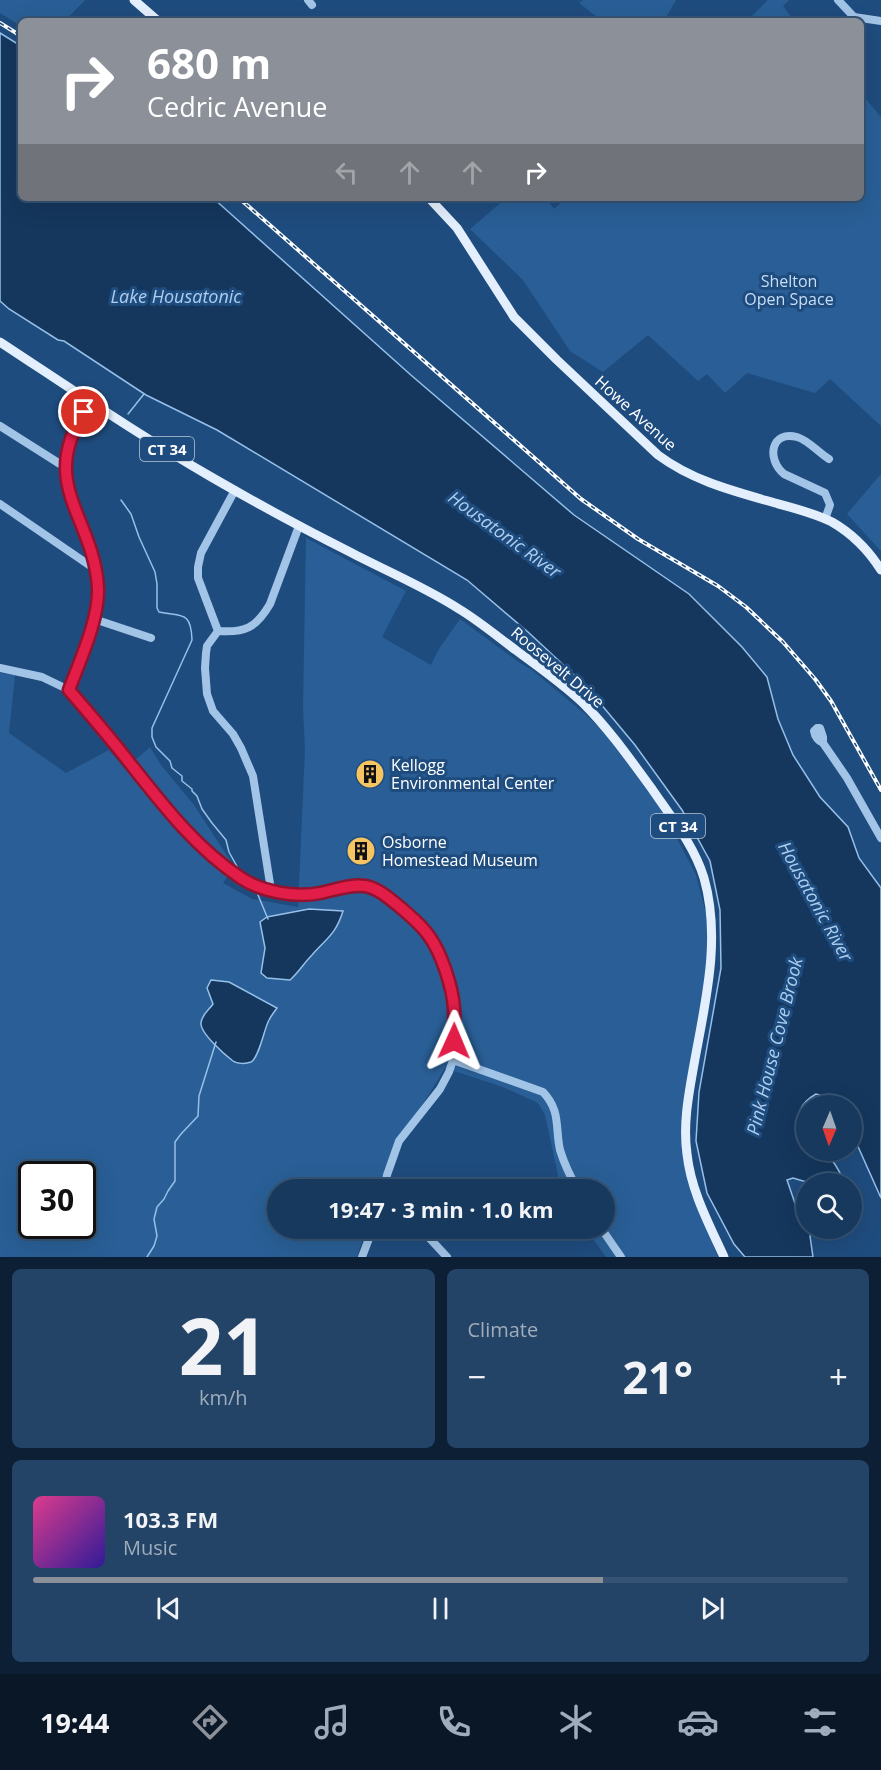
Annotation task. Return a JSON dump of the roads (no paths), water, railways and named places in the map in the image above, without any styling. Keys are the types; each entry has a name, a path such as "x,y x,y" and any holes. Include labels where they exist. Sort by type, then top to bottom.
{"main road":[{"path":"134,0 155,18"},
{"name":"Howe Avenue","path":"432,201 457,228 514,317 556,360 658,455 698,479 720,488 792,507 825,519 860,544 881,570"},
{"name":"Roosevelt Drive","path":"0,342 91,402 235,490 461,610 542,669 580,700 606,728 680,828 694,852 704,877 710,907 712,945 709,980 687,1110 687,1154 702,1211 724,1257"}],"street":[{"path":"838,0 854,17 861,18"},
{"path":"864,18 881,21"},
{"path":"69,690 94,619 98,592 95,566 69,492 64,465 69,442 77,423 91,402"},
{"path":"0,426 64,465"},
{"path":"825,519 830,505 825,493 778,469 774,464 774,448 780,439 794,436 802,439 829,459"},
{"path":"218,631 198,578 198,567 201,553 235,490"},
{"path":"0,504 89,565 95,566"},
{"path":"218,631 230,632 246,629 265,612 299,526"},
{"path":"94,619 151,638"},
{"path":"218,631 207,646 205,668 207,694 213,711 242,748 253,776 271,890"},
{"path":"0,668 42,677 69,690 173,818 193,839 241,878 271,890 309,894 347,886 368,886 390,899 417,922 431,938 453,997 455,1023 453,1060 440,1089 399,1141 386,1179"},
{"path":"823,743 848,778 881,838"},
{"path":"453,1060 543,1092 551,1100 556,1111 560,1150 573,1179"},
{"path":"362,1257 369,1239"},
{"path":"430,1239 447,1257"},
{"path":"609,1239 621,1257"}],"water":[{"name":"Lake Housatonic","path":"0,33 18,44 18,201 216,201 412,376 574,515 689,594 742,647 767,677 778,719 793,755 820,797 848,827 859,858 881,888 881,1198 862,1155 862,1095 796,1095 796,1161 832,1161 840,1173 796,1173 796,1179 787,1180 796,1206 796,1239 810,1239 813,1257 745,1257 734,1244 707,1193 696,1141 699,1092 721,968 720,910 710,861 682,810 635,745 585,685 467,580 217,430 146,395 64,341 58,340 0,301"},
{"path":"309,909 343,911 330,935 290,980 267,978 261,973 265,948 260,922 267,917"},
{"path":"211,980 229,982 277,1008 269,1020 256,1055 251,1062 233,1061 204,1032 201,1023 213,1004 207,988"}],"waterway":[{"path":"128,414 144,394"},
{"path":"121,500 131,514 155,572 159,612 179,615 187,619 191,630 192,640 152,728 152,737 156,747 170,761 172,768 182,776 182,781 192,789 202,809 226,840 229,852 239,870"},
{"path":"258,895 268,919"},
{"path":"147,1257 157,1236 154,1219 157,1207 175,1181 175,1142 198,1116 199,1096 216,1042"}],"railway":[{"path":"0,23 18,34"},
{"path":"242,201 581,499 638,539 718,586 746,607 783,642 815,679 831,701 881,790"}],"place":[{"name":"Kellogg Environmental Center","path":"370,774"},
{"name":"Osborne Homestead Museum","path":"361,851"}],"park label":[{"name":"Shelton Open Space","path":"789,290"}],"water label":[{"name":"Housatonic River","path":"505,534"},
{"name":"Housatonic River","path":"816,901"},
{"name":"Pink House Cove Brook","path":"774,1046"}]}
